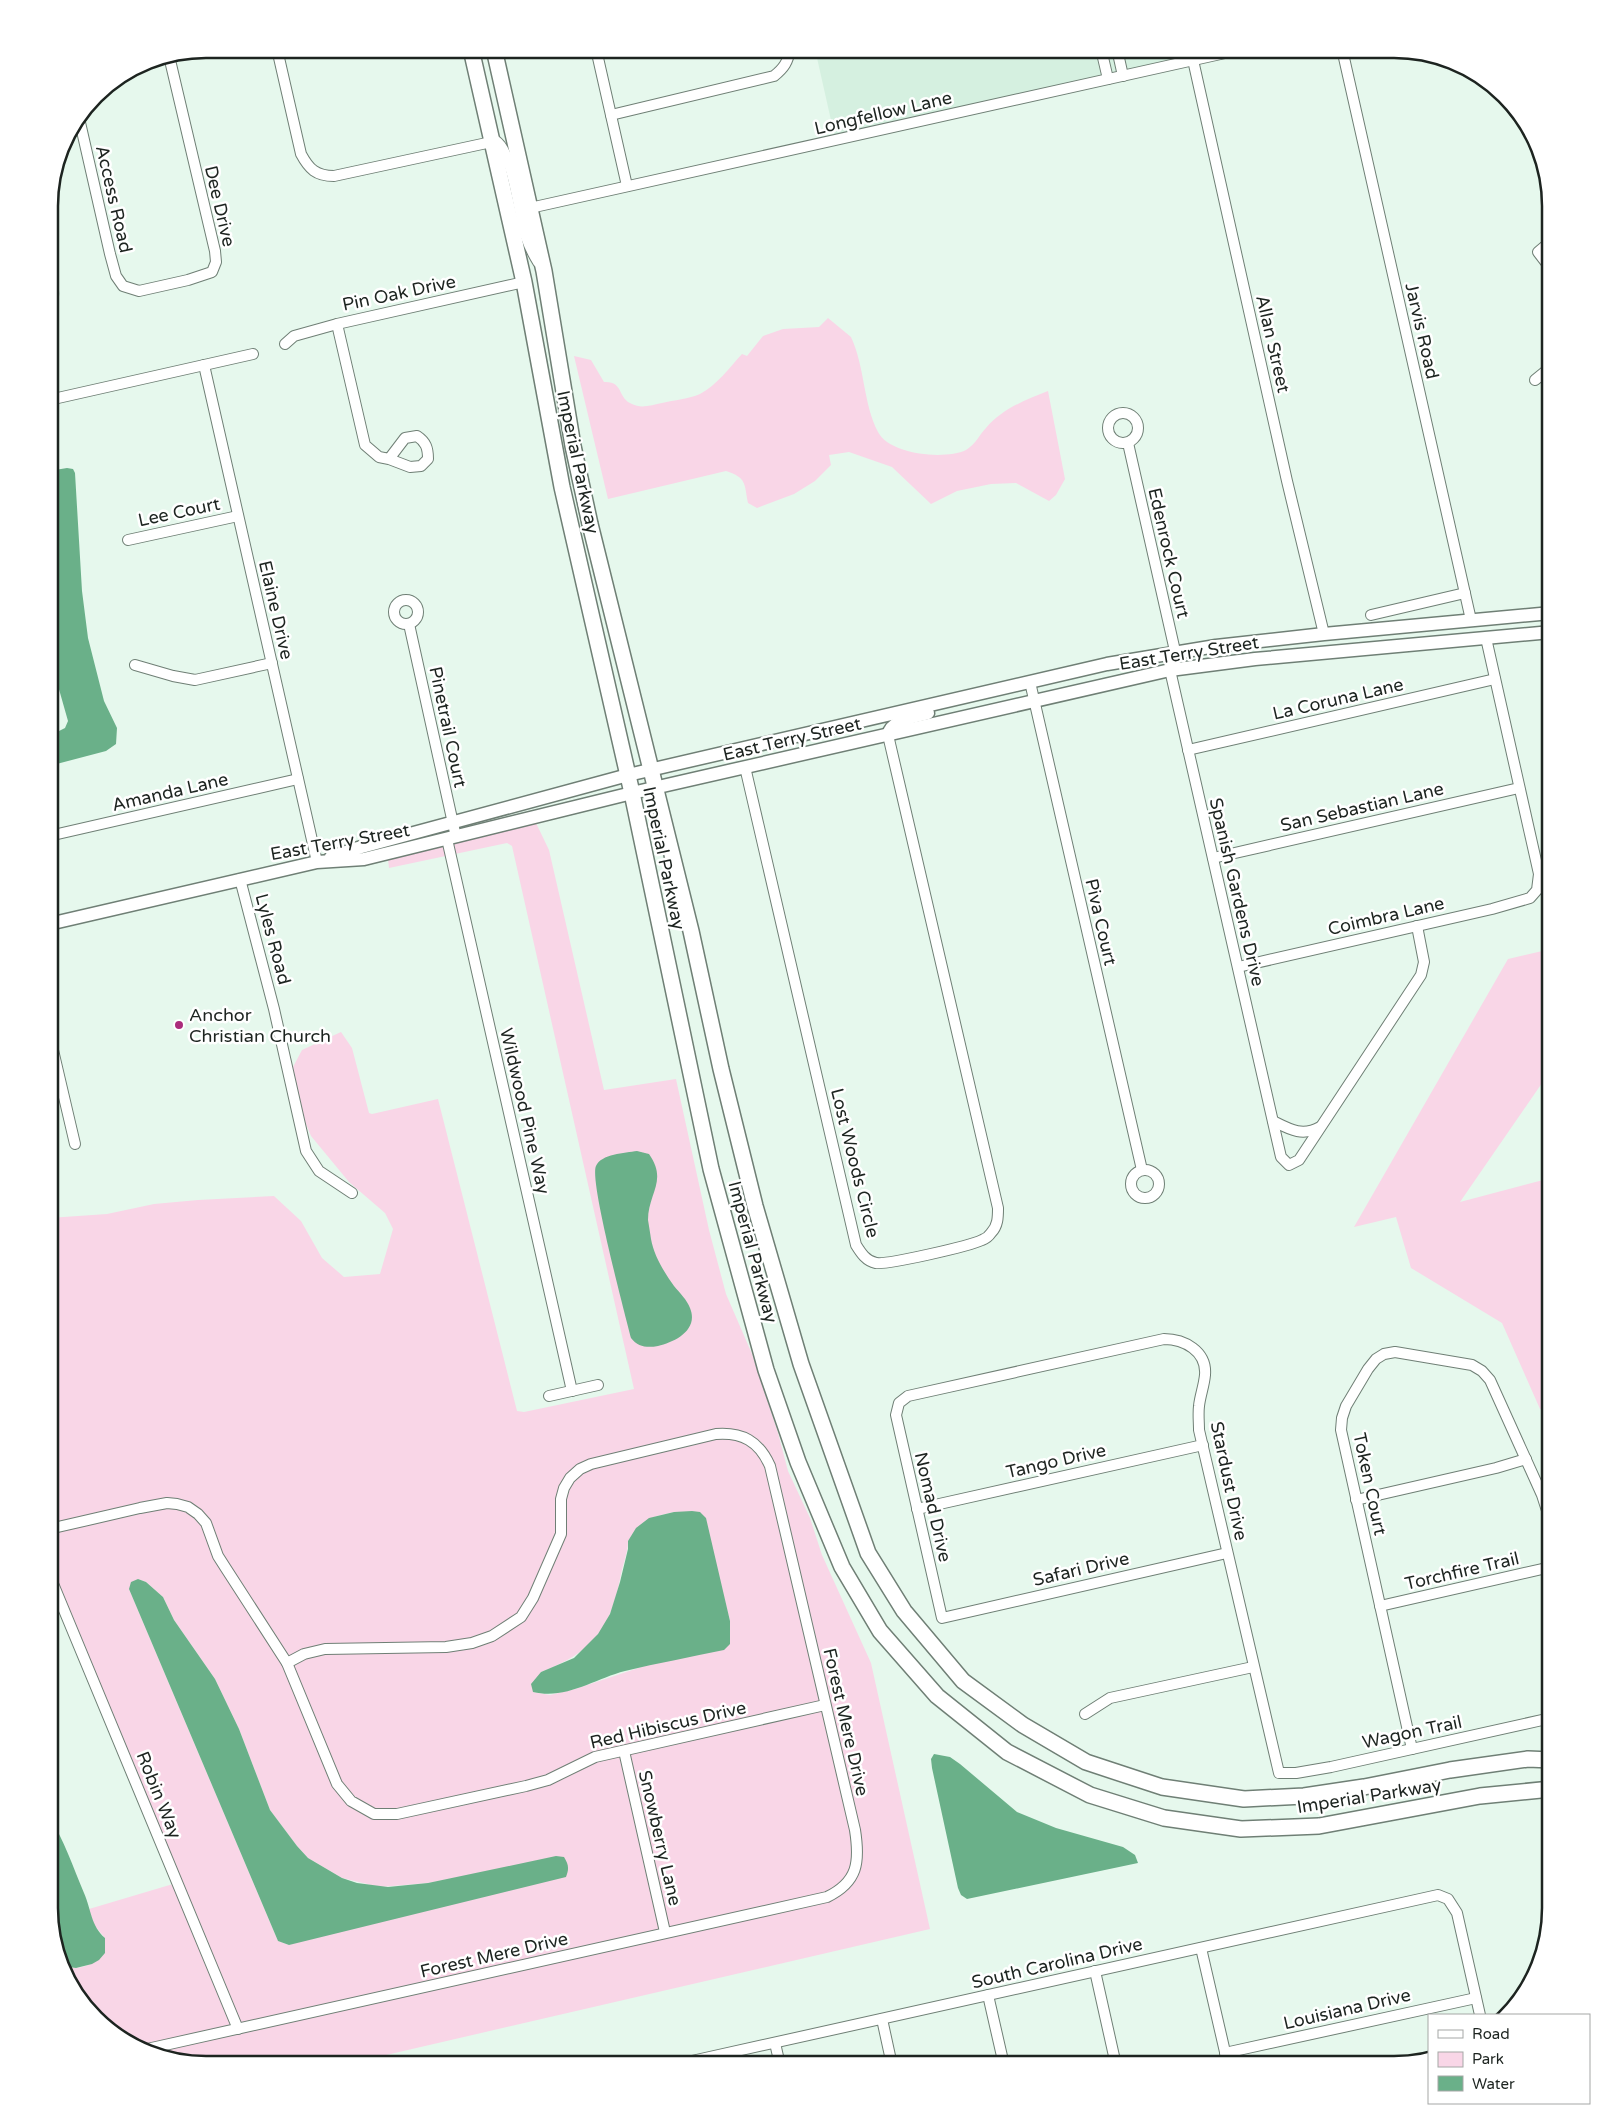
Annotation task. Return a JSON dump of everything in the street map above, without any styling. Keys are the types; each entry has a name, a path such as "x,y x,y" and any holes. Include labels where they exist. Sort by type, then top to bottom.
{"main road":[{"name":"Imperial Parkway","path":"474,58 524,282 562,487 632,793 711,1168 766,1370 798,1462 842,1567 880,1631 937,1696 1008,1752 1090,1795 1164,1818 1241,1829 1319,1826 1480,1796 1542,1790"},
{"name":"Imperial Parkway","path":"496,58 544,271 573,446 755,1206 801,1364 868,1553 904,1611 964,1681 1023,1726 1086,1762 1162,1787 1244,1799 1304,1796 1364,1787 1450,1770 1528,1759 1542,1760"}],"street":[{"path":"279,58 302,154 306,164 314,172 323,176 334,176 492,141"},
{"path":"598,58 628,186"},
{"path":"612,115 774,76 785,65 787,58"},
{"path":"1104,58 1108,79"},
{"path":"1119,58 1123,76"},
{"name":"Longfellow Lane","path":"530,208 1203,58"},
{"name":"Jarvis Road","path":"1344,58 1471,620"},
{"name":"Allan Street","path":"1194,60 1287,481 1324,634"},
{"name":"Dee Drive","path":"123,286 139,290 188,280 212,272 216,262 170,62"},
{"name":"Access Road","path":"79,130 116,276 123,286"},
{"name":"Imperial Parkway","path":"492,141 500,143 507,157 525,236 544,271"},
{"name":"Pin Oak Drive","path":"285,344 294,336 336,324 524,282"},
{"path":"336,324 365,445 380,457 389,459"},
{"path":"58,398 253,354"},
{"name":"Elaine Drive","path":"204,366 317,862"},
{"path":"1535,380 1542,374"},
{"name":"Edenrock Court","path":"1128,443 1175,651 1170,670"},
{"name":"Lee Court","path":"128,540 238,516"},
{"path":"1371,615 1465,593"},
{"path":"317,862 358,848 628,775 1107,664 1175,651 1324,634 1542,614"},
{"name":"Pinetrail Court","path":"409,624 452,823 452,838"},
{"name":"East Terry Street","path":"58,922 317,862 364,860 632,793 1170,670 1254,659 1542,633"},
{"path":"1486,638 1519,788"},
{"path":"135,665 195,680 272,663"},
{"name":"Spanish Gardens Drive","path":"1170,670 1281,1157 1289,1165 1299,1160 1421,975 1424,962 1417,926"},
{"name":"La Coruna Lane","path":"1188,750 1494,679"},
{"name":"Piva Court","path":"1030,682 1142,1170"},
{"path":"888,734 892,726 897,723 971,703 991,691"},
{"name":"Lost Woods Circle","path":"745,767 856,1245 863,1256 875,1263 888,1263 983,1240 993,1232 998,1221 998,1208 888,734"},
{"name":"Amanda Lane","path":"58,834 298,779"},
{"name":"San Sebastian Lane","path":"1213,858 1519,788"},
{"name":"Coimbra Lane","path":"1238,967 1530,898 1538,890 1539,874 1519,788"},
{"name":"Wildwood Pine Way","path":"452,838 572,1391"},
{"name":"Lyles Road","path":"240,879 274,1009 306,1151 319,1171 352,1193"},
{"path":"57,1069 75,1144"},
{"path":"1273,1121 1296,1132 1309,1132 1320,1127"},
{"name":"Stardust Drive","path":"899,1403 908,1396 1164,1339 1175,1339 1187,1343 1196,1351 1203,1361 1205,1373 1199,1418 1202,1445 1279,1773"},
{"name":"Token Court","path":"1412,1749 1341,1430 1346,1406 1368,1369 1384,1354 1395,1352 1421,1355 1472,1365 1482,1371 1490,1380 1542,1495"},
{"path":"549,1396 598,1386"},
{"name":"Nomad Drive","path":"899,1403 896,1415 942,1618"},
{"name":"Forest Mere Drive","path":"156,2048 826,1897 848,1883 856,1866 858,1846 770,1466 764,1453 755,1443 743,1436 730,1433 716,1434 604,1460 580,1469 570,1478 564,1488 561,1499 561,1534 534,1598 521,1617 492,1636 472,1643 454,1646 326,1649 304,1654 287,1663"},
{"name":"Tango Drive","path":"917,1509 1202,1445"},
{"path":"1356,1500 1496,1468 1526,1459"},
{"name":"Red Hibiscus Drive","path":"57,1527 167,1503 188,1507 198,1514 206,1523 218,1556 287,1663 337,1784 352,1801 374,1814 397,1814 526,1786 548,1780 595,1758 825,1705"},
{"name":"Safari Drive","path":"942,1618 1227,1553"},
{"name":"Torchfire Trail","path":"1380,1606 1542,1569"},
{"name":"Robin Way","path":"57,1594 238,2029"},
{"path":"1085,1714 1110,1698 1253,1666"},
{"name":"Wagon Trail","path":"1279,1773 1296,1773 1542,1720"},
{"name":"Snowberry Lane","path":"624,1751 664,1932"},
{"name":"South Carolina Drive","path":"715,2056 1438,1895 1448,1899 1457,1913 1476,1998"},
{"path":"1201,1948 1226,2056"},
{"path":"1095,1971 1114,2056"},
{"path":"988,1995 1002,2056"},
{"path":"1476,1998 1480,2014"},
{"name":"Louisiana Drive","path":"1225,2053 1476,1998"},
{"path":"882,2019 890,2056"},
{"path":"775,2043 778,2056"}],"shaded area":[{"path":"817,58 1185,58 835,138"}],"green space":[{"path":"828,318 851,337 859,360 869,409 878,432 884,440 906,450 932,455 945,455 966,450 999,415 1022,402 1048,391 1065,479 1056,495 1049,501 1016,483 991,484 957,491 931,504 892,467 849,452 829,455 831,465 815,481 794,494 757,508 748,503 745,486 741,479 726,471 608,499 574,356 591,360 604,382 615,384 627,401 639,406 647,406 700,394 717,381 742,354 747,356 763,336 783,329 819,327"},
{"path":"536,823 549,850 604,1090 676,1079 709,1230 726,1294 752,1354 778,1433 788,1471 810,1518 822,1555 871,1663 930,1929 382,2056 206,2056 177,2054 158,2049 140,2041 108,2020 83,1991 70,1966 83,1967 105,1953 105,1938 94,1925 89,1909 173,1884 57,1594 57,1217 107,1214 154,1204 274,1196 301,1221 322,1258 344,1277 380,1274 393,1229 385,1213 349,1182 311,1136 295,1098 293,1067 302,1050 341,1032 352,1048 369,1113 372,1114 438,1099 517,1411 524,1412 634,1389 512,846 507,843 389,868 388,859","holes":["674,1512 720,1582 730,1621 729,1638 575,1689 550,1695 533,1692 541,1672 574,1656 587,1647 605,1624 617,1593 628,1541 647,1520","138,1579 146,1582 163,1597 174,1620 215,1679 239,1729 270,1810 308,1858 342,1878 380,1887 428,1883 485,1872 289,1945 278,1941 129,1589"]},
{"path":"1542,951 1542,1083 1460,1202 1542,1180 1542,1409 1540,1409 1502,1323 1411,1268 1396,1217 1354,1227 1508,959"}],"water":[{"path":"73,469 75,473 82,591 88,638 104,701 117,728 116,744 106,751 58,764 58,732 65,728 68,721 58,685 58,470"},
{"path":"637,1151 649,1154 657,1172 656,1187 648,1220 654,1252 674,1286 687,1302 692,1316 691,1323 684,1334 665,1344 654,1347 640,1345 631,1338 602,1220 595,1176 596,1166 603,1159"},
{"path":"674,1512 700,1512 706,1518 730,1621 730,1644 724,1650 625,1671 568,1691 545,1694 533,1692 531,1684 541,1672 574,1658 598,1634 610,1614 620,1582 628,1549 628,1541 636,1528 649,1518"},
{"path":"138,1579 146,1582 163,1597 174,1620 215,1679 239,1729 270,1810 308,1858 342,1878 357,1883 388,1887 428,1883 556,1856 564,1857 566,1860 568,1872 566,1877 289,1945 278,1941 129,1589 131,1582"},
{"path":"934,1754 950,1757 1017,1812 1056,1828 1123,1847 1135,1855 1138,1863 967,1899 961,1895 958,1888 932,1768 931,1759"},
{"path":"57,1830 94,1923 105,1938 105,1953 99,1960 76,1968 70,1967 69,1965 59,1927 57,1908"}],"place":[{"name":"Anchor Christian Church","path":"179,1025"}]}
